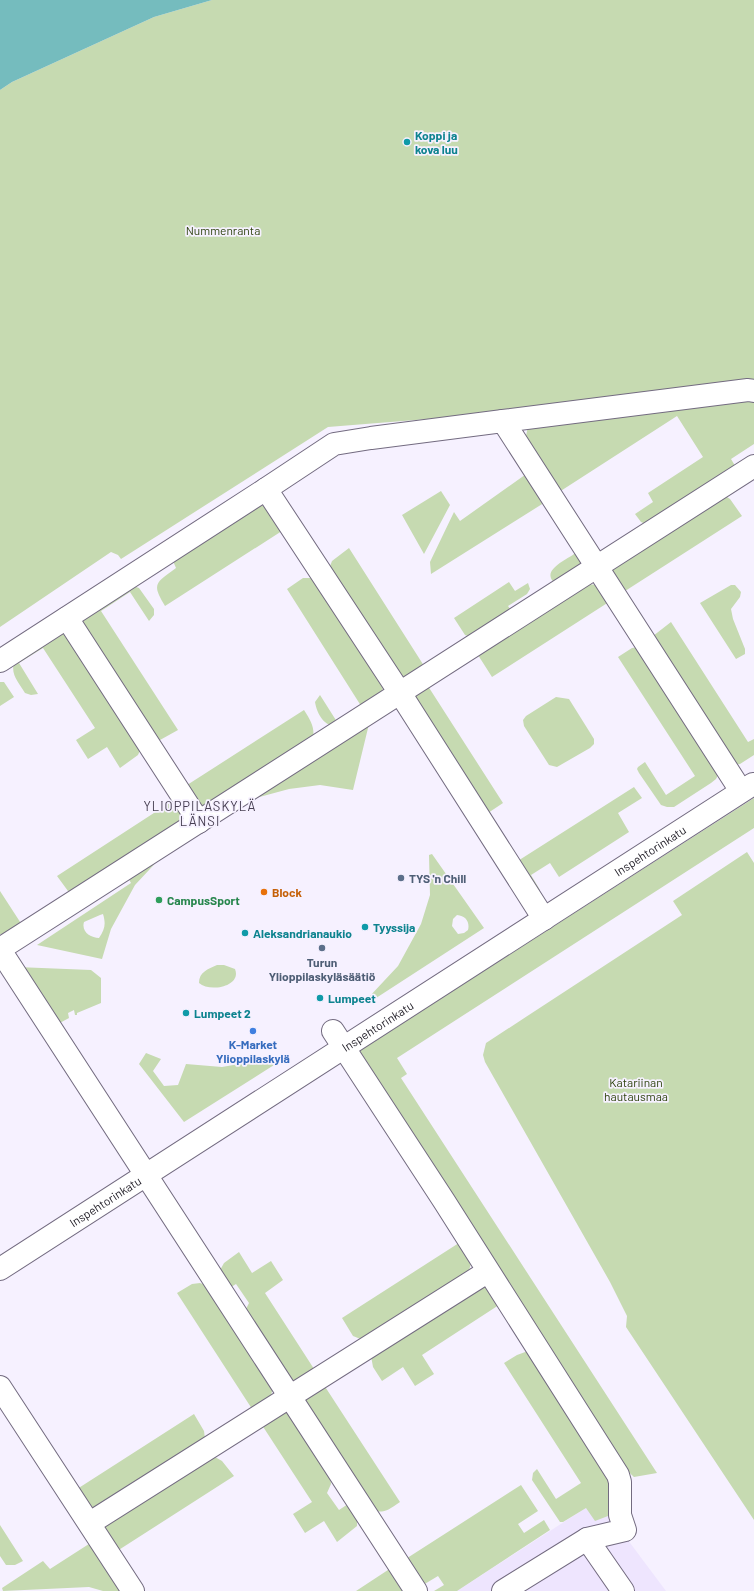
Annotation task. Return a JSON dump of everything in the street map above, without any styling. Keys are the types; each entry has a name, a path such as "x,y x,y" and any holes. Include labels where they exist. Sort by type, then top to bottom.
{"street":[{"path":"0,661 334,444 682,398 748,390 754,391"},
{"path":"503,421 597,567 748,787"},
{"path":"416,1591 0,950 754,466"},
{"path":"266,489 400,693 544,918"},
{"path":"67,618 199,822"},
{"name":"Inspehtorinkatu","path":"0,1269 146,1175 338,1039 544,918 748,787"},
{"path":"338,1039 444,1201 618,1475 620,1482 620,1515 625,1530 587,1539 503,1591"},
{"path":"90,1523 488,1272"},
{"path":"0,1387 133,1591"},
{"path":"587,1539 622,1591"}],"shaded area":[{"path":"0,0 212,0 154,17 12,82 0,90"},
{"path":"598,1500 666,1591 457,1591"}],"green space":[{"name":"Nummenranta","path":"212,0 754,0 754,385 428,419 328,427 121,559 118,555 111,552 0,627 0,90 12,82 154,17"},
{"path":"754,400 754,444 731,459 737,469 648,525 641,522 635,514 653,502 648,493 703,457 677,416 556,494 529,446 526,436 528,426"},
{"path":"529,472 547,501 431,574 430,562 454,512 460,521"},
{"path":"441,491 450,505 424,554 402,515"},
{"path":"724,495 730,499 742,516 622,593 612,577 612,568"},
{"path":"255,505 261,505 270,509 285,529 165,606 157,588 160,581 176,568 173,561"},
{"path":"349,548 426,669 401,679 329,569 332,561"},
{"path":"574,554 580,554 586,562 555,583 551,579 552,570"},
{"path":"303,578 311,578 318,581 382,682 383,687 381,695 363,709 287,589"},
{"path":"509,582 515,591 528,583 530,589 527,594 508,606 513,613 471,637 465,635 454,618"},
{"path":"586,584 598,585 612,600 492,677 478,655"},
{"path":"731,585 735,585 741,592 740,597 731,609 733,619 745,649 745,654 736,659 700,603"},
{"path":"133,586 139,588 154,609 154,615 149,621 130,592 101,611 178,730 160,740 153,738 81,623 83,617"},
{"path":"671,622 748,742 754,739 754,755 740,764 734,765 653,636"},
{"path":"56,634 65,634 142,746 138,755 120,768 107,747 88,759 76,740 95,728 43,648 19,663 38,694 31,695 25,693 14,674 13,665 15,661"},
{"path":"638,647 719,773 716,779 711,783 674,807 661,805 637,769 645,762 666,795 695,776 618,657 632,648"},
{"path":"0,682 4,682 14,697 0,706"},
{"path":"426,683 503,803 488,813 411,693"},
{"path":"320,695 339,725 330,725 322,720 315,702"},
{"path":"556,697 569,699 594,739 594,744 590,748 557,767 549,765 524,726 523,720 526,716"},
{"path":"304,710 312,724 313,740 207,808 196,805 184,787"},
{"path":"369,724 353,790 320,785 289,789 245,801"},
{"path":"634,787 642,798 618,813 629,832 559,877 550,863 531,875 540,890 533,894 513,864"},
{"path":"177,798 185,820 75,893 68,891 57,876"},
{"path":"754,798 754,828 397,1058 407,1074 401,1078 657,1473 634,1477 619,1463 354,1054"},
{"name":"Katariinan hautausmaa","path":"747,852 754,863 754,1520 626,1327 627,1316 610,1282 485,1062 483,1055 486,1043 682,915 673,901"},
{"path":"432,854 484,928 373,1000 369,997 398,966 421,924 430,895 429,855","holes":["457,915 467,920 468,930 464,933 458,934 452,926 453,919"]},
{"path":"163,855 135,885 111,929 102,959 37,945 131,883 127,876","holes":["103,914 105,924 103,932 99,938 87,934 83,926 84,922"]},
{"path":"0,891 24,928 5,936 0,934"},
{"path":"217,965 224,965 235,969 236,975 234,980 230,984 217,987 204,986 199,983 199,979 202,974"},
{"path":"17,967 91,970 101,978 101,1003 77,1013 77,1015 75,1015 74,1010 68,1013 69,1018 56,1025"},
{"path":"146,1053 161,1059 153,1071 164,1086 178,1085 186,1064 222,1067 272,1058 274,1065 184,1122 139,1064"},
{"path":"462,1241 471,1260 467,1274 363,1340 353,1336 342,1318"},
{"path":"239,1252 252,1273 271,1261 283,1280 265,1293 316,1372 291,1383 245,1311 249,1303 236,1284 225,1291 219,1272 224,1263"},
{"path":"200,1283 208,1286 272,1384 270,1398 254,1412 177,1293 192,1284"},
{"path":"485,1285 502,1303 422,1355 434,1374 415,1386 403,1367 382,1381 373,1367 371,1356"},
{"path":"528,1351 605,1464 612,1498 608,1516 595,1521 586,1508 563,1522 560,1522 532,1480 533,1473 537,1469 556,1499 581,1483 504,1363 517,1355"},
{"path":"322,1382 400,1502 390,1509 381,1512 372,1511 301,1407 303,1395"},
{"path":"284,1411 289,1414 330,1473 331,1484 327,1493 339,1510 348,1504 357,1518 357,1526 337,1542 324,1521 305,1533 293,1514 312,1502 260,1422"},
{"path":"194,1414 204,1431 205,1439 92,1512 74,1491"},
{"path":"215,1457 222,1461 234,1476 114,1553 101,1533 104,1521 207,1458"},
{"path":"521,1485 538,1511 518,1524 524,1533 544,1520 550,1530 457,1591 434,1591 444,1585 438,1576 418,1588 401,1562"},
{"path":"0,1525 23,1561 15,1565 6,1565 0,1556"},
{"path":"92,1542 122,1591 103,1591 89,1587 3,1591 2,1588 43,1561 50,1569"},
{"path":"391,1568 406,1591 356,1591"}],"place":[{"name":"Koppi ja kova luu","path":"407,142"},
{"name":"TYS 'n Chill","path":"401,878"},
{"name":"Block","path":"264,892"},
{"name":"CampusSport","path":"159,900"},
{"name":"Tyyssija","path":"365,927"},
{"name":"Aleksandrianaukio","path":"245,933"},
{"name":"Turun Ylioppilaskyläsäätiö","path":"322,948"},
{"name":"Lumpeet","path":"320,998"},
{"name":"Lumpeet 2","path":"186,1013"},
{"name":"K-Market Ylioppilaskylä","path":"253,1031"}],"district":[{"name":"YLIOPPILASKYLÄ LÄNSI","path":"200,814"}]}
